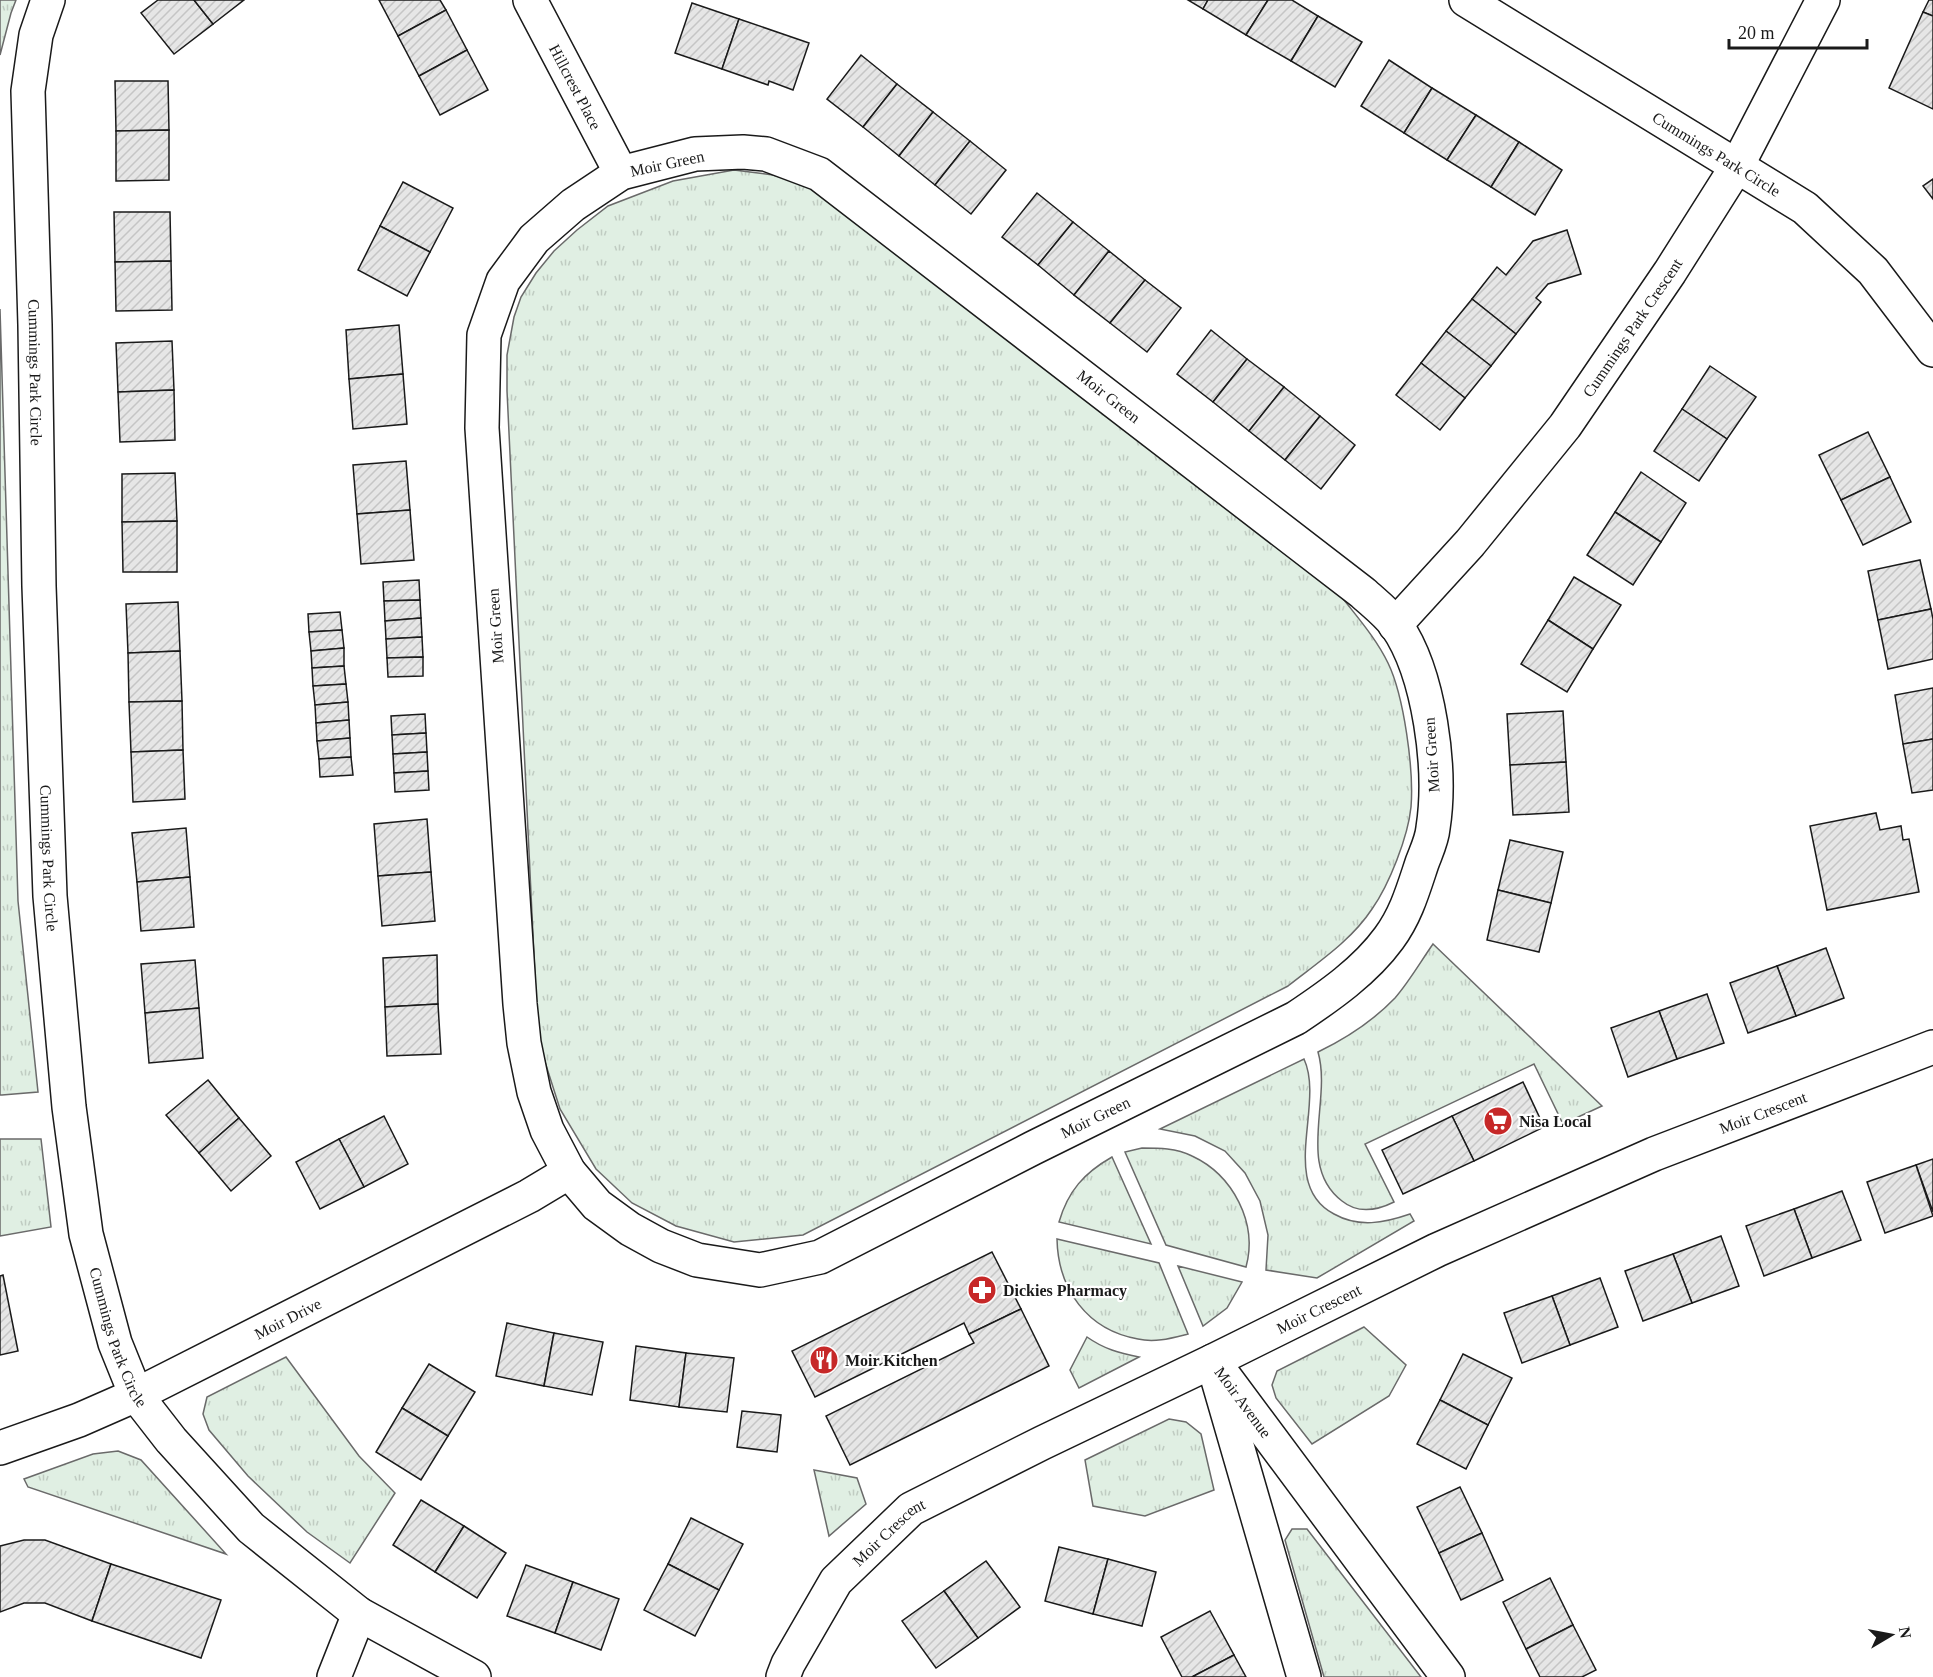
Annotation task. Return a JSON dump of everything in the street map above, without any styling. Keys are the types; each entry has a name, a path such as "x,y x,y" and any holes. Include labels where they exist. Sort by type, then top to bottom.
{"street":[{"name":"Cummings Park Circle","path":"48,0 36,35 28,91 39,586 50,896 69,1107 86,1234 115,1343 136,1395 171,1440 251,1528 359,1614 474,1677"},
{"name":"Hillcrest Place","path":"530,0 621,173"},
{"name":"Cummings Park Circle","path":"1466,0 1805,208 1873,271 1933,350"},
{"name":"Cummings Park Crescent","path":"1395,625 1470,543 1565,426 1670,272 1737,166 1823,0"},
{"name":"Moir Green","path":"743,152 766,154 819,174 1363,593 1395,625 1412,658 1425,690 1435,761 1433,830 1409,904 1389,938 1357,972 1329,996 1296,1018 820,1257 760,1270 697,1260 661,1246 630,1229 597,1205 569,1172 547,1130 534,1092 524,1043 482,428 484,335 503,281 534,239 573,205 621,173 695,154 743,152"},
{"name":"Moir Crescent","path":"783,1677 788,1664 836,1581 911,1509 1437,1250 1654,1154 1933,1047"},
{"name":"Moir Drive","path":"0,1448 79,1420 136,1395 386,1270 529,1196 569,1172"},
{"name":"Moir Avenue","path":"1213,1361 1304,1677"},
{"name":"Moir Avenue","path":"1213,1361 1448,1677"},
{"path":"334,1677 359,1614"}],"green space":[{"path":"0,0 16,0 0,55"},
{"path":"734,170 773,175 804,184 874,229 1341,596 1378,645 1394,677 1407,734 1412,792 1409,819 1402,846 1391,874 1364,921 1322,960 1288,986 803,1235 734,1242 676,1226 632,1203 596,1169 560,1109 538,1040 507,355 514,317 521,297 536,273 554,251 577,230 608,206 673,181"},
{"path":"0,309 18,901 38,1092 2,1095 0,1095"},
{"path":"1433,944 1602,1106 1563,1124 1534,1064 1365,1144 1394,1202 1375,1209 1355,1208 1342,1201 1328,1187 1321,1170 1318,1131 1321,1071 1318,1052 1359,1028 1387,1006 1405,985"},
{"path":"1304,1059 1309,1078 1310,1098 1305,1164 1309,1184 1317,1201 1334,1214 1362,1223 1381,1222 1410,1214 1414,1221 1317,1278 1266,1270 1268,1235 1260,1201 1245,1173 1225,1151 1195,1136 1160,1129"},
{"path":"0,1139 41,1139 51,1227 0,1236"},
{"path":"1142,1148 1167,1149 1186,1153 1207,1164 1219,1175 1239,1202 1245,1218 1249,1250 1246,1267 1166,1245 1125,1152"},
{"path":"1112,1157 1151,1244 1059,1222 1067,1201 1078,1184 1085,1176"},
{"path":"1057,1239 1159,1263 1188,1334 1163,1340 1144,1340 1120,1334 1090,1317 1070,1290 1063,1274"},
{"path":"1178,1266 1242,1282 1227,1308 1203,1326"},
{"path":"1364,1327 1406,1365 1389,1396 1312,1444 1276,1398 1272,1385 1277,1371"},
{"path":"1087,1337 1112,1350 1139,1357 1079,1388 1070,1370"},
{"path":"286,1357 359,1456 395,1493 350,1563 307,1532 248,1476 209,1430 203,1414 207,1397"},
{"path":"1169,1419 1186,1422 1201,1434 1214,1490 1145,1516 1093,1506 1085,1460"},
{"path":"118,1451 141,1460 226,1554 28,1487 24,1479 93,1454"},
{"path":"814,1470 857,1478 866,1504 829,1536"},
{"path":"1292,1529 1307,1529 1421,1677 1324,1677 1285,1540"}],"building":[{"path":"158,0 194,0 213,24 174,54 141,13"},
{"path":"194,0 244,0 213,24"},
{"path":"379,0 440,0 446,10 398,36"},
{"path":"1188,0 1208,0 1203,9"},
{"path":"1208,0 1268,0 1246,35 1203,9"},
{"path":"1268,0 1292,0 1318,16 1291,61 1246,35"},
{"path":"1929,0 1933,0 1933,16 1923,12"},
{"path":"692,3 739,19 722,69 675,53"},
{"path":"446,10 467,50 419,76 398,36"},
{"path":"1923,12 1933,16 1933,109 1889,88"},
{"path":"1318,16 1362,42 1335,87 1291,61"},
{"path":"739,19 809,43 793,90 769,81 768,85 722,69"},
{"path":"467,50 488,90 440,115 419,76"},
{"path":"861,55 897,84 863,127 827,99"},
{"path":"1389,60 1432,88 1404,133 1361,106"},
{"path":"115,81 168,81 169,130 116,131"},
{"path":"897,84 933,112 899,156 863,127"},
{"path":"1432,88 1476,115 1447,160 1404,133"},
{"path":"933,112 970,141 935,185 899,156"},
{"path":"1476,115 1519,142 1491,187 1447,160"},
{"path":"169,130 169,180 116,181 116,131"},
{"path":"970,141 1006,170 971,214 935,185"},
{"path":"1519,142 1562,170 1535,215 1491,187"},
{"path":"1933,179 1933,199 1923,186"},
{"path":"403,182 453,208 430,252 380,226"},
{"path":"1037,193 1073,222 1038,265 1002,237"},
{"path":"114,212 170,212 171,261 115,262"},
{"path":"1073,222 1109,251 1074,295 1038,265"},
{"path":"380,226 430,252 407,296 358,270"},
{"path":"1567,230 1581,274 1548,284 1536,298 1541,302 1516,334 1472,299 1497,267 1506,275 1533,241"},
{"path":"1109,251 1145,280 1110,323 1074,295"},
{"path":"171,261 172,310 116,311 115,262"},
{"path":"1145,280 1181,308 1147,352 1110,323"},
{"path":"1472,299 1516,334 1491,366 1446,331"},
{"path":"399,325 403,374 349,379 346,330"},
{"path":"1211,330 1247,359 1213,402 1177,374"},
{"path":"1446,331 1491,366 1465,398 1421,363"},
{"path":"172,341 174,390 118,392 116,343"},
{"path":"1247,359 1284,387 1249,431 1213,402"},
{"path":"1421,363 1465,398 1440,430 1396,395"},
{"path":"1710,366 1756,397 1727,439 1682,409"},
{"path":"403,374 407,424 353,429 349,379"},
{"path":"1284,387 1320,416 1285,460 1249,431"},
{"path":"174,390 175,440 120,442 118,392"},
{"path":"1682,409 1727,439 1699,481 1654,451"},
{"path":"1320,416 1355,445 1321,489 1285,460"},
{"path":"1868,432 1890,477 1841,500 1819,455"},
{"path":"406,461 410,510 357,514 353,465"},
{"path":"1641,472 1686,503 1661,542 1615,512"},
{"path":"175,473 177,521 122,522 122,474"},
{"path":"1890,477 1911,522 1863,545 1841,500"},
{"path":"410,510 414,560 361,564 357,514"},
{"path":"1615,512 1661,542 1633,585 1587,555"},
{"path":"177,521 177,572 123,572 122,522"},
{"path":"1920,560 1931,609 1878,620 1868,571"},
{"path":"1574,577 1621,605 1593,649 1548,620"},
{"path":"419,580 420,600 384,601 383,582"},
{"path":"420,600 421,618 385,621 384,601"},
{"path":"178,602 180,651 128,653 126,604"},
{"path":"1931,609 1933,659 1888,669 1878,620"},
{"path":"340,612 342,630 309,632 308,614"},
{"path":"421,618 422,637 386,639 385,621"},
{"path":"1548,620 1593,649 1567,692 1521,664"},
{"path":"342,630 344,648 311,651 309,632"},
{"path":"422,637 423,657 387,658 386,639"},
{"path":"344,648 344,666 312,668 311,651"},
{"path":"180,651 182,701 129,702 128,653"},
{"path":"423,657 423,676 388,677 387,658"},
{"path":"344,666 346,684 313,686 312,668"},
{"path":"346,684 348,702 315,705 313,686"},
{"path":"1933,688 1933,739 1903,744 1895,695"},
{"path":"182,701 183,750 131,752 129,702"},
{"path":"348,702 349,720 316,723 315,705"},
{"path":"1563,711 1566,762 1510,765 1507,714"},
{"path":"425,714 426,733 392,735 391,716"},
{"path":"349,720 350,738 317,741 316,723"},
{"path":"426,733 427,752 393,754 392,735"},
{"path":"350,738 351,757 319,759 317,741"},
{"path":"1933,739 1933,790 1912,793 1903,744"},
{"path":"183,750 185,799 133,802 131,752"},
{"path":"427,752 428,771 394,773 393,754"},
{"path":"351,757 353,775 320,777 319,759"},
{"path":"1566,762 1569,812 1513,815 1510,765"},
{"path":"428,771 429,790 395,792 394,773"},
{"path":"1876,813 1880,830 1901,826 1903,840 1909,839 1919,892 1827,910 1810,826"},
{"path":"427,819 431,872 378,876 374,824"},
{"path":"186,828 190,877 137,882 132,833"},
{"path":"1510,840 1563,852 1551,903 1498,890"},
{"path":"431,872 435,921 382,926 378,876"},
{"path":"190,877 194,927 141,931 137,882"},
{"path":"1498,890 1551,903 1539,952 1487,940"},
{"path":"1826,948 1844,998 1796,1016 1777,966"},
{"path":"437,955 438,1004 385,1007 383,958"},
{"path":"195,960 199,1008 145,1013 141,964"},
{"path":"1777,966 1796,1016 1748,1033 1730,983"},
{"path":"1707,994 1724,1043 1677,1059 1659,1011"},
{"path":"438,1004 441,1054 387,1056 385,1007"},
{"path":"199,1008 203,1058 149,1063 145,1013"},
{"path":"1659,1011 1677,1059 1628,1077 1611,1028"},
{"path":"208,1080 239,1118 199,1153 166,1115"},
{"name":"Nisa Local","path":"1523,1082 1544,1127 1474,1161 1452,1116"},
{"path":"384,1116 408,1164 364,1187 339,1139"},
{"path":"1452,1116 1474,1161 1403,1194 1382,1150"},
{"path":"239,1118 271,1156 231,1191 199,1153"},
{"path":"339,1139 364,1187 320,1209 296,1162"},
{"path":"1933,1159 1933,1212 1916,1165"},
{"path":"1916,1165 1933,1216 1885,1233 1867,1182"},
{"path":"1842,1191 1861,1240 1812,1258 1794,1209"},
{"path":"1794,1209 1812,1258 1764,1276 1746,1226"},
{"path":"1721,1236 1739,1286 1692,1303 1673,1254"},
{"path":"992,1252 1021,1309 969,1334 964,1323 815,1397 792,1351"},
{"path":"1673,1254 1692,1303 1643,1321 1625,1271"},
{"path":"3,1275 18,1351 0,1355 0,1276"},
{"path":"1600,1278 1618,1327 1570,1345 1552,1296"},
{"path":"1552,1296 1570,1345 1522,1363 1504,1313"},
{"path":"1021,1309 1049,1366 850,1465 826,1416 974,1343 969,1334"},
{"path":"507,1323 554,1333 544,1386 496,1376"},
{"path":"554,1333 603,1342 592,1395 544,1386"},
{"path":"636,1346 686,1353 679,1407 630,1400"},
{"path":"686,1353 734,1358 727,1412 679,1407"},
{"path":"1463,1354 1512,1378 1488,1425 1440,1400"},
{"path":"429,1364 475,1392 448,1436 402,1408"},
{"path":"1440,1400 1488,1425 1466,1469 1417,1444"},
{"path":"402,1408 448,1436 421,1480 376,1452"},
{"path":"742,1411 781,1415 777,1452 737,1447"},
{"path":"1460,1487 1482,1533 1439,1553 1417,1507"},
{"path":"421,1500 464,1526 435,1572 393,1545"},
{"path":"691,1518 743,1544 719,1590 668,1564"},
{"path":"464,1526 506,1553 477,1598 435,1572"},
{"path":"1482,1533 1503,1580 1461,1600 1439,1553"},
{"path":"24,1540 45,1540 111,1564 92,1621 45,1603 24,1603 0,1612 0,1546"},
{"path":"1059,1547 1108,1559 1093,1614 1045,1601"},
{"path":"1108,1559 1156,1572 1142,1626 1093,1614"},
{"path":"986,1561 1020,1607 978,1638 944,1591"},
{"path":"111,1564 221,1600 201,1658 92,1621"},
{"path":"668,1564 719,1590 695,1636 644,1610"},
{"path":"526,1565 573,1582 555,1633 507,1616"},
{"path":"1550,1578 1573,1625 1526,1649 1503,1602"},
{"path":"573,1582 619,1599 601,1650 555,1633"},
{"path":"944,1591 978,1638 936,1668 902,1621"},
{"path":"1210,1611 1234,1655 1192,1677 1182,1677 1161,1637"},
{"path":"1573,1625 1596,1670 1582,1677 1540,1677 1526,1649"},
{"path":"1234,1655 1246,1677 1192,1677"}],"place":[{"name":"Nisa Local","path":"1498,1121"},
{"name":"Dickies Pharmacy","path":"982,1290"},
{"name":"Moir Kitchen","path":"824,1360"}]}
